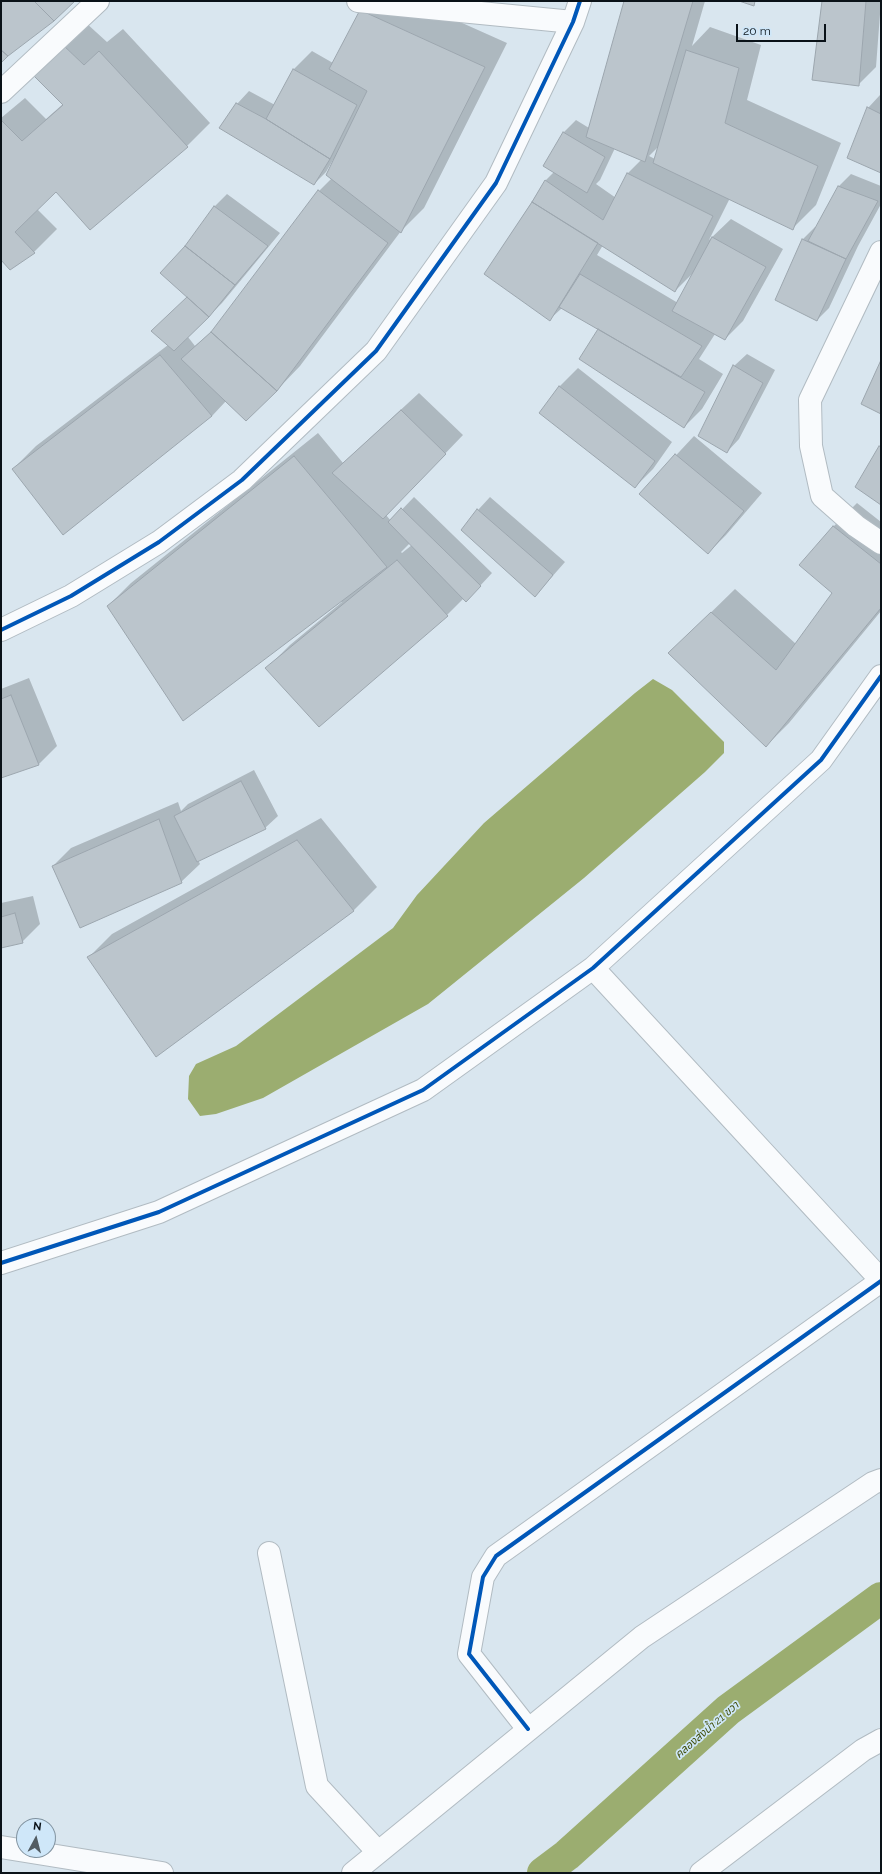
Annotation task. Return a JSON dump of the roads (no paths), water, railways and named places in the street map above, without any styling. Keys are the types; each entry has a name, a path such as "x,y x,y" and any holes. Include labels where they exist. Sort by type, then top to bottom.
{"street":[{"path":"1,92 98,1"},
{"path":"358,1 573,22"},
{"path":"1,630 71,596 159,542 229,490 242,480 376,350 496,183 573,22 580,1"},
{"path":"881,252 810,400 811,446 822,496 856,526 881,543"},
{"path":"1,1263 159,1212 423,1090 593,968 821,760 881,676"},
{"path":"528,1729 469,1654 483,1577 496,1556 881,1281 593,968"},
{"path":"352,1873 642,1637 873,1483 881,1480"},
{"path":"269,1553 317,1786 378,1852"},
{"path":"700,1873 863,1750 881,1740"},
{"path":"1,1847 162,1873"}],"waterway":[{"name":"คลองส่งน้ำ 21 ขวา","path":"543,1873 567,1855 728,1710 881,1598"}]}
